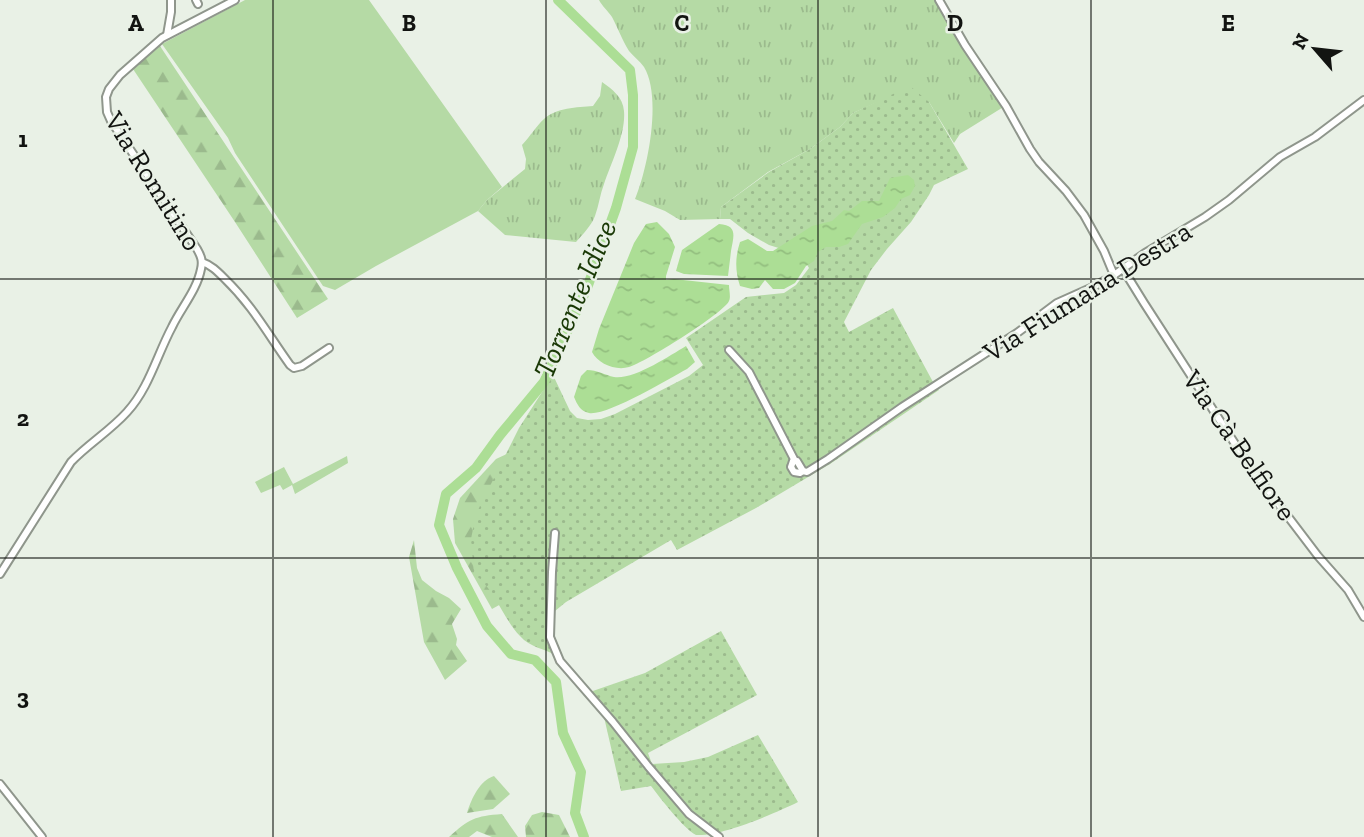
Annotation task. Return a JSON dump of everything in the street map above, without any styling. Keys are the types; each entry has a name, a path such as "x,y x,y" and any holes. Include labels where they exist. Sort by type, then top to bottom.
{"street":[{"path":"171,0 178,29"},
{"name":"Via Romitino","path":"0,574 71,462 115,424 135,402 152,373 202,267 202,258 197,249 107,112 106,97 114,82 155,44 167,35 235,0"},
{"path":"939,0 1034,155 1084,215 1114,275"},
{"path":"167,35 172,12"},
{"name":"Via Fiumana Destra","path":"729,351 749,372 794,460 807,472 1017,333 1048,309 1114,275 1205,217 1280,157 1315,137 1364,100"},
{"path":"202,262 215,269 241,294 294,368 302,366 328,348"},
{"name":"Via Cà Belfiore","path":"1123,269 1248,464 1318,556 1348,590 1364,617"},
{"path":"555,533 550,637 560,662 689,814 719,837"},
{"path":"0,784 42,837"}],"green space":[{"path":"245,0 369,0 502,187 478,211 335,290 323,286 235,153 228,138 162,44"},
{"path":"599,0 937,0 1005,106 960,134 954,143 929,102 880,101 853,113 840,127 810,149 768,172 721,207 720,219 680,220 635,199 648,152 652,96 644,67 629,51 612,17"},
{"path":"160,46 328,299 297,318 133,69"},
{"path":"602,82 619,98 623,106 624,120 591,223 576,242 505,235 478,211 487,200 525,169 526,159 522,145 541,122 561,110 593,106 600,96"},
{"path":"910,86 929,102 968,169 934,185 911,222 871,270 844,322 849,332 893,308 939,390 830,464 756,508 677,550 671,540 566,602 555,611 553,634 558,657 528,643 514,628 488,587 474,574 471,539 476,514 519,428 553,375 570,411 577,418 588,420 615,414 689,376 703,365 686,338 746,297 784,293 796,285 809,268 801,255 769,245 730,219 720,219 721,207 769,172 810,149 840,127 853,113"},
{"path":"528,444 543,581 492,609 455,543 453,519 460,498 496,459"},
{"path":"347,456 348,463 295,494 292,485 283,490 280,485 261,493 255,482 284,467 293,484"},
{"path":"414,540 417,568 422,580 461,609 452,624 457,639 456,645 467,661 445,680 424,642 409,557"},
{"path":"721,631 757,695 648,753 652,764 708,757 758,735 798,802 733,828 696,835 679,820 651,786 621,791 604,717 587,693 645,673"},
{"path":"494,776 510,794 493,809 467,813 480,786"},
{"path":"542,812 559,815 570,837 526,837 525,826 532,815"},
{"path":"502,814 518,837 492,837 477,831 469,837 449,837 473,820"}],"water":[{"path":"908,175 914,180 915,186 910,195 901,199 895,208 883,217 862,224 848,244 826,247 818,252 814,261 806,266 795,283 784,289 773,289 765,280 759,288 740,286 736,264 740,242 748,239 767,251 773,251 812,226 832,221 844,210 849,211 862,201 879,201 890,178"},
{"path":"657,222 669,234 675,247 666,280 729,285 730,299 713,316 650,357 629,367 608,366 592,352 599,329 634,243 646,224"},
{"path":"719,224 730,227 733,233 728,276 684,274 676,271 682,250"},
{"path":"686,346 695,362 638,396 610,409 589,413 581,409 576,402 574,397 581,376 587,370 614,377 631,375"}],"waterway":[{"name":"Torrente Idice","path":"558,0 630,70 633,147 616,208 587,288 544,382 476,468 446,494 439,525 457,568 487,626 511,654 535,660 556,682 563,733 581,772 575,813 584,837"}]}
